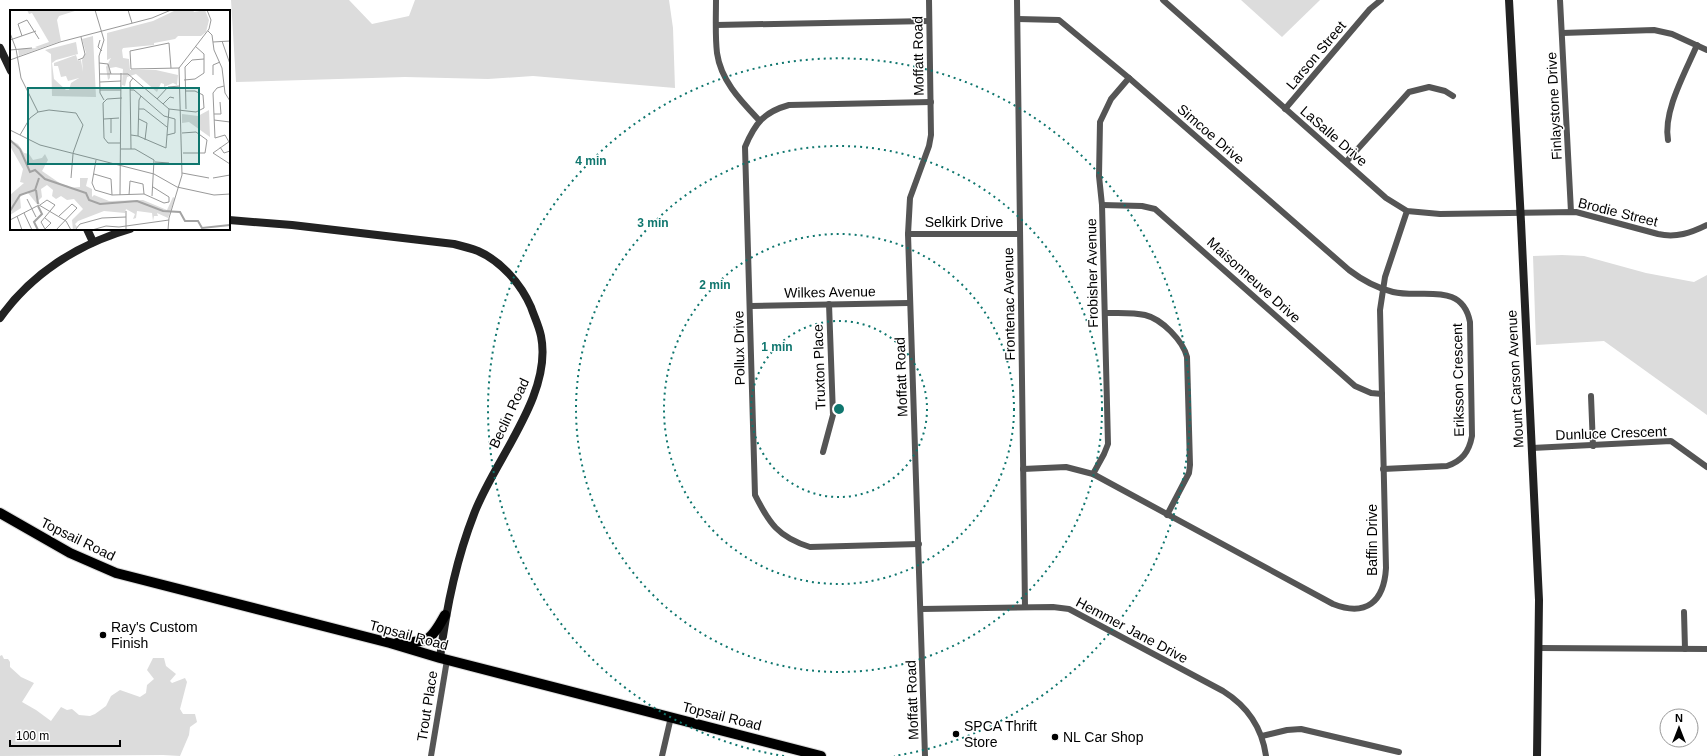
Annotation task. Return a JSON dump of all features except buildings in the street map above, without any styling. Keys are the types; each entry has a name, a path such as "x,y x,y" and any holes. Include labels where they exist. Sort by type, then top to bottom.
{"main road":[{"name":"Topsail Road","path":"0,513 70,553 116,573 821,756"},
{"path":"390,643 425,641 436,632 445,615"}],"street":[{"path":"716,0 717,52 721,70 738,98 759,120"},
{"name":"Moffatt Road","path":"925,756 919,544 909,303 908,234 910,198 930,140 931,102 929,0"},
{"name":"Frontenac Avenue","path":"1017,0 1025,607"},
{"name":"LaSalle Drive","path":"1163,0 1386,198 1407,210 1449,215 1520,214"},
{"name":"Larson Street","path":"1285,109 1370,9 1381,0"},
{"name":"Mount Carson Avenue","path":"1509,0 1537,563 1539,648 1537,756"},
{"name":"Finlaystone Drive","path":"1560,0 1571,212"},
{"name":"Simcoe Drive","path":"1018,19 1059,20 1129,78 1348,270 1382,288"},
{"path":"716,25 929,21"},
{"path":"1562,33 1654,30 1672,34 1707,50"},
{"path":"1668,140 1667,126 1669,110 1697,45"},
{"path":"0,48 10,69"},
{"name":"Frobisher Avenue","path":"1093,474 1108,444 1102,205 1099,176 1100,122 1111,100 1129,78"},
{"path":"1346,162 1408,92 1430,87 1445,91 1453,96"},
{"name":"Pollux Drive","path":"919,544 810,547 785,537 774,528 756,495 745,147 752,130 759,120 775,109 789,105 931,102"},
{"name":"Maisonneuve Drive","path":"1102,205 1142,206 1155,209 1355,386 1371,393 1382,394"},
{"name":"Baffin Drive","path":"1023,469 1066,467 1093,474 1333,604 1352,610 1373,603 1384,587 1386,578 1380,310 1382,288 1407,210"},
{"name":"Brodie Street","path":"1520,214 1571,212 1586,214 1664,235 1682,235 1707,225"},
{"name":"Beclin Road","path":"230,220 292,225 454,244 479,252 499,265 516,281 528,301 541,336 542,367 532,401 486,484 473,514 459,560 445,615 443,659"},
{"path":"87,230 93,242"},
{"path":"0,318 15,297 25,287 57,263 93,242 127,230"},
{"name":"Selkirk Drive","path":"908,234 1020,234"},
{"name":"Eriksson Crescent","path":"1382,288 1405,294 1443,294 1455,298 1465,307 1470,322 1472,436 1467,452 1454,464 1437,468 1383,469"},
{"name":"Wilkes Avenue","path":"750,306 909,303"},
{"name":"Truxton Place","path":"823,452 833,415 829,304"},
{"path":"1105,313 1145,315 1156,320 1172,333 1185,349 1187,357 1190,465 1189,473 1167,515"},
{"path":"1591,396 1593,446"},
{"name":"Dunluce Crescent","path":"1532,448 1671,442 1707,467"},
{"name":"Hemmer Jane Drive","path":"921,609 1025,607 1058,607 1069,609 1223,691 1236,700 1248,711 1256,723 1262,736 1266,756"},
{"path":"1684,612 1685,649"},
{"path":"1539,648 1707,649"},
{"name":"Trout Place","path":"431,756 443,659"},
{"path":"662,756 671,717"},
{"path":"1262,736 1287,730 1301,729 1399,752"}],"shaded area":[{"path":"231,0 349,0 372,24 409,16 415,0 669,0 673,28 675,88 533,76 488,79 405,77 236,82"},
{"path":"1241,0 1320,0 1282,37"},
{"path":"1533,256 1584,256 1646,273 1694,282 1707,275 1707,415 1604,341 1536,345"},
{"path":"2,655 4,659 8,659 10,662 10,667 21,677 34,683 22,702 51,721 61,707 67,710 72,709 79,715 90,716 95,714 106,706 111,696 120,690 140,697 146,693 147,685 154,679 147,670 153,658 164,658 166,666 176,674 170,681 172,683 185,678 187,682 180,709 183,714 195,714 197,722 190,727 189,735 180,756 0,756 0,656"}],"place":[{"name":"Ray's Custom Finish","path":"103,635"},
{"name":"SPCA Thrift Store","path":"956,734"},
{"name":"NL Car Shop","path":"1055,737"}]}
